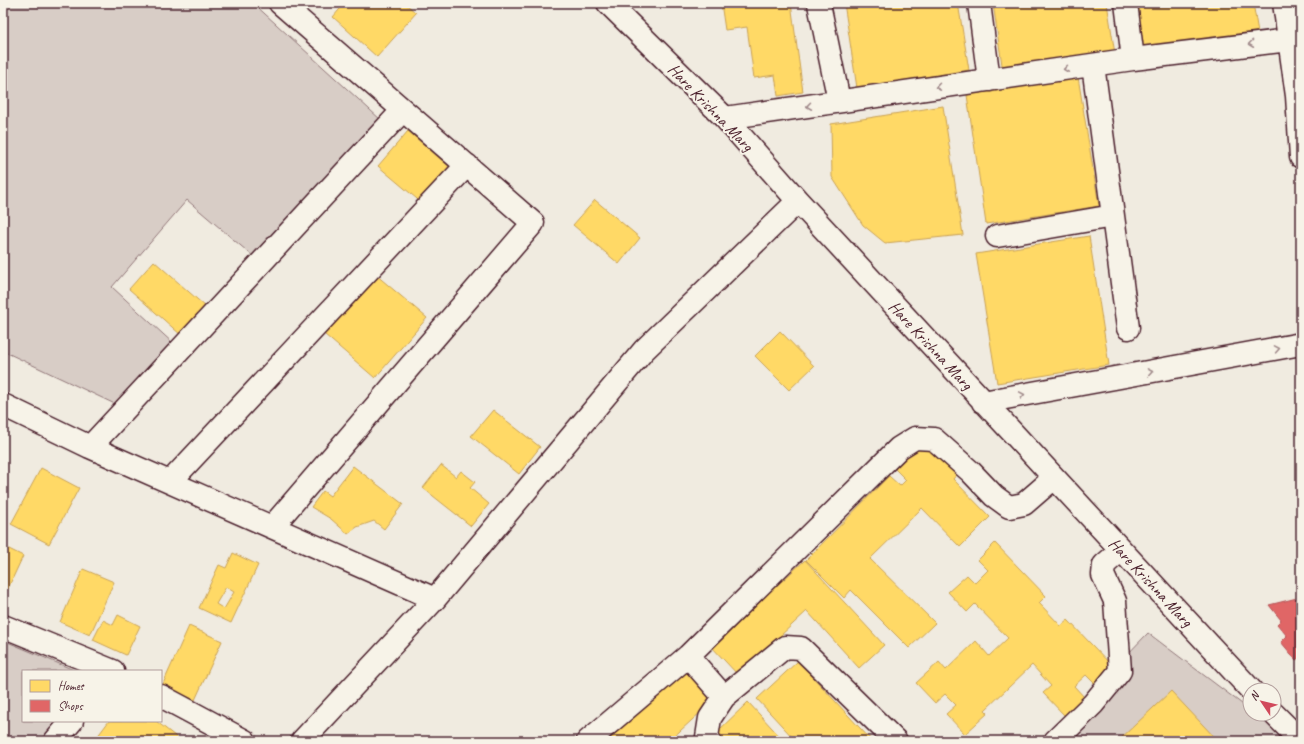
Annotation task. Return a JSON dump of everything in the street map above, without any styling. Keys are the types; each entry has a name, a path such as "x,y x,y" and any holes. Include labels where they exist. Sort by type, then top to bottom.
{"street":[{"path":"272,527 533,223 280,3"},
{"name":"Hare Krishna Marg","path":"608,3 725,118 798,202 1244,682"},
{"path":"979,3 989,80"},
{"path":"1126,3 1133,59"},
{"path":"1284,3 1298,96 1301,158"},
{"path":"819,4 839,101"},
{"path":"725,118 1133,59 1289,40"},
{"path":"1093,65 1128,328"},
{"path":"90,447 403,110"},
{"path":"170,482 467,166"},
{"path":"302,741 436,599 644,350 798,202"},
{"path":"997,236 1113,216"},
{"path":"983,402 1301,344"},
{"path":"3,405 90,447 436,599"},
{"path":"588,741 688,656 899,448 915,438 934,439 971,472 994,496 1009,506 1024,504 1054,478"},
{"path":"1055,741 1093,704 1120,671 1115,601 1102,575 1104,565 1121,550"},
{"path":"3,626 111,670"},
{"path":"710,741 706,737 710,718 724,697 785,647 802,648 896,741"},
{"path":"688,656 724,697"},
{"path":"162,697 246,741"},
{"path":"55,741 71,722"},
{"path":"1282,722 1301,741"}],"shaded area":[{"path":"9,3 253,3 381,120 254,257 187,200 112,287 176,346 117,405 3,351 3,16"},
{"path":"1148,633 1242,704 1242,722 1266,722 1291,741 1044,741"},
{"path":"3,640 74,670 22,670 22,722 58,722 42,741 3,741"}],"building: Homes":[{"path":"329,3 339,3 335,8"},
{"path":"345,3 405,3 416,13 377,57 333,17"},
{"path":"721,3 791,3 803,92 778,96 775,75 754,78 747,27 725,30"},
{"path":"844,3 958,3 969,70 857,88"},
{"path":"993,3 1107,3 1115,54 1003,72"},
{"path":"1136,3 1253,3 1259,38 1144,56"},
{"path":"1078,77 1099,206 986,224 967,95"},
{"path":"943,106 963,235 885,243 863,225 832,177 831,124"},
{"path":"408,131 453,170 423,204 378,166"},
{"path":"595,200 640,238 619,264 573,225"},
{"path":"1089,236 1109,365 997,383 976,254"},
{"path":"154,261 206,307 181,335 129,289"},
{"path":"375,274 427,318 375,378 324,334"},
{"path":"780,331 814,366 789,390 755,356"},
{"path":"493,410 540,447 519,474 471,436"},
{"path":"914,449 937,451 959,472 953,479 990,517 960,547 922,508 870,559 935,623 909,648 851,590 844,598 806,560 889,476 900,486 906,480 895,469"},
{"path":"441,465 456,477 461,471 475,482 470,488 489,504 471,526 423,488"},
{"path":"353,466 403,504 384,529 374,521 357,527 348,534 331,519 311,507 323,491 330,496"},
{"path":"41,468 79,488 49,544 11,524"},
{"path":"995,543 1046,596 1039,603 1061,626 1068,620 1115,669 1097,686 1086,675 1074,686 1085,698 1065,716 1043,693 1051,686 1032,665 985,710 988,713 965,734 946,714 956,705 945,694 935,703 916,683 939,662 946,670 976,641 989,656 1008,638 975,604 967,612 948,592 967,575 975,583 988,570 978,560"},
{"path":"3,546 23,556 3,599"},
{"path":"233,553 258,565 231,623 199,608 219,565 226,568","holes":["226,587 234,592 224,609 216,604"]},
{"path":"805,560 884,645 859,668 807,611 738,675 711,646"},
{"path":"83,569 114,582 90,635 60,622"},
{"path":"118,615 140,626 126,655 93,640 103,620 113,625"},
{"path":"189,626 222,641 195,700 162,686"},
{"path":"798,661 872,741 796,741 757,699"},
{"path":"686,669 714,700 669,741 615,741 611,737"},
{"path":"1171,691 1218,741 1118,741"},
{"path":"748,702 784,741 721,741 715,734"},
{"path":"108,722 157,722 180,740 94,741"}],"building: Shops":[{"path":"1301,597 1301,656 1296,660 1281,642 1287,636 1277,624 1281,620 1269,605"}]}
